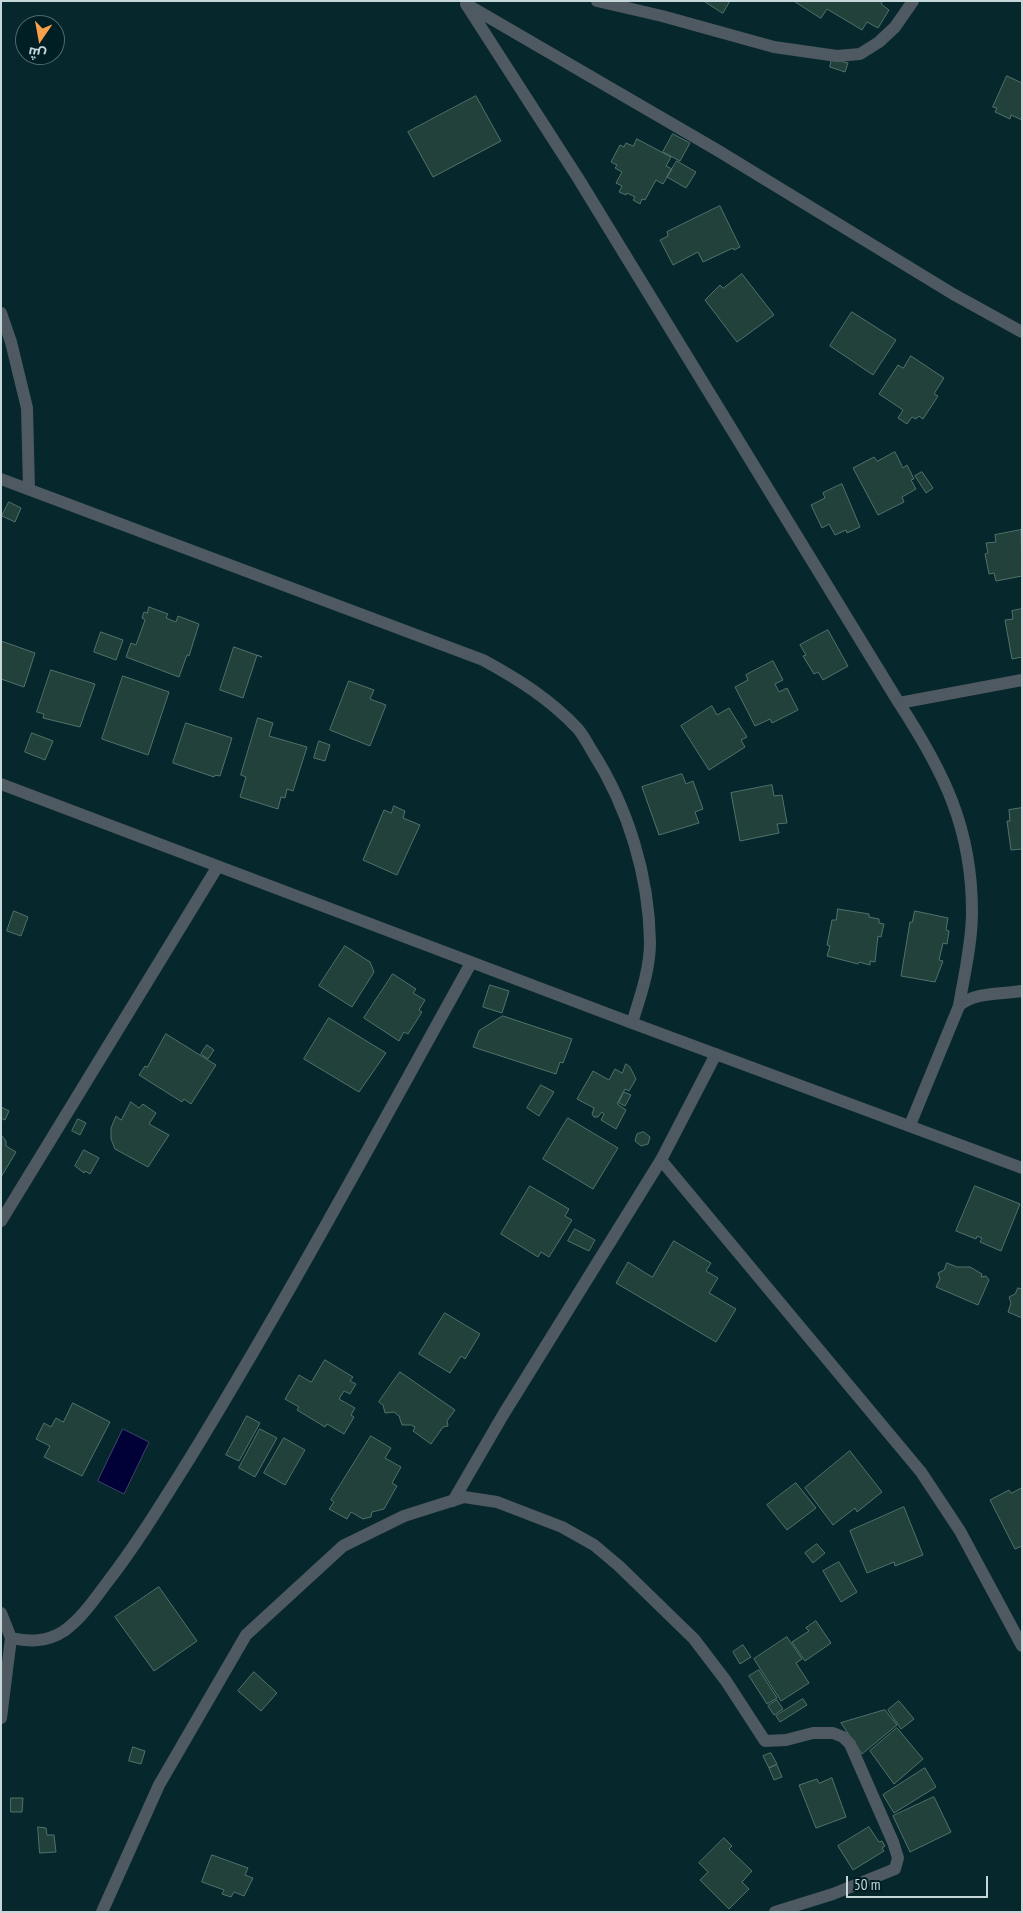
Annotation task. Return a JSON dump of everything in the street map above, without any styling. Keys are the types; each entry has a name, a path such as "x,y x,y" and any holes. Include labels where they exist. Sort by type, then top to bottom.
{"street":[{"path":"597,1 662,16 774,47 837,56 860,54 879,42 895,27 913,1"},
{"path":"465,2 717,150 953,294 1022,332"},
{"path":"465,2 578,178 899,703 940,772 957,811 969,857 972,913 959,1006 910,1125"},
{"path":"1,313 11,342 27,408 29,489"},
{"path":"1,479 483,660 522,681 553,705 579,731 603,768 625,816 641,869 650,943 646,972 632,1024"},
{"path":"899,703 1022,680"},
{"path":"1,784 632,1024 910,1125 1022,1168"},
{"path":"1,1221 218,866"},
{"path":"11,1638 31,1642 47,1639 64,1631 90,1606 137,1543 314,1249 470,963"},
{"path":"959,1006 964,1001 975,997 1022,991"},
{"path":"453,1501 503,1414 661,1160 716,1054"},
{"path":"661,1160 921,1472 960,1531 1022,1646"},
{"path":"102,1912 159,1784 246,1635 342,1546 404,1516 464,1496 497,1502 562,1527 594,1545 619,1566 694,1639 726,1681 750,1721 765,1741 786,1740 813,1733 833,1733 850,1744 894,1842 898,1858 895,1869 833,1894 776,1912"},
{"path":"1,1613 11,1638 1,1718"}],"shaded area":[{"path":"123,1429 149,1442 124,1494 98,1481"}],"building":[{"path":"704,1 730,1 723,13"},
{"path":"794,1 883,1 881,4 889,10 878,28 867,22 862,30 827,9 821,18"},
{"path":"832,59 848,63 845,72 830,67"},
{"path":"1007,76 1022,83 1022,120 1011,115 1010,119 995,112 997,108 993,107"},
{"path":"476,96 501,141 433,177 408,132"},
{"path":"673,134 690,143 680,161 663,152"},
{"path":"637,139 671,157 666,166 672,169 663,184 656,180 645,200 642,199 640,204 633,200 635,197 619,192 622,186 616,183 622,172 615,168 617,165 611,162 620,145 624,147 626,143 633,146"},
{"path":"677,161 696,172 686,188 667,177"},
{"path":"720,206 740,247 734,250 733,248 703,262 698,252 673,265 660,240 668,236 667,232"},
{"path":"742,274 774,315 737,342 705,300 720,285 723,288"},
{"path":"852,312 896,340 873,375 830,346"},
{"path":"911,356 944,378 934,394 938,396 923,419 919,416 916,419 912,417 907,424 898,418 903,410 879,394 898,365 903,368"},
{"path":"895,452 903,468 907,465 914,479 911,480 916,489 902,497 904,502 878,515 853,468 874,457 877,461"},
{"path":"922,472 933,488 926,493 915,476"},
{"path":"842,484 860,527 847,533 846,530 835,535 829,524 822,528 811,505 825,498 823,493"},
{"path":"9,502 21,508 15,522 2,516"},
{"path":"1021,530 1022,576 996,581 994,573 989,574 985,554 988,553 986,543 996,542 995,535"},
{"path":"149,607 168,614 166,618 176,622 178,616 199,624 189,656 187,655 179,677 126,657 131,643 136,645 145,620 142,618 144,612 147,613"},
{"path":"1022,609 1022,657 1012,659 1005,620 1013,619 1012,611"},
{"path":"828,630 848,666 823,680 818,672 814,674 803,656 806,655 800,645"},
{"path":"101,632 123,640 116,660 94,652"},
{"path":"1,641 35,653 24,687 1,679"},
{"path":"234,647 257,655 243,698 220,690"},
{"path":"773,661 783,680 775,684 779,692 787,688 798,710 772,723 770,719 755,726 735,687 748,680 746,675"},
{"path":"51,670 95,684 80,727 43,718 44,714 37,712"},
{"path":"123,676 169,692 148,755 102,739"},
{"path":"349,681 374,690 370,699 386,705 370,746 330,730"},
{"path":"712,706 717,715 729,708 747,737 741,740 745,747 709,770 681,726"},
{"path":"258,718 273,723 269,736 307,747 293,791 287,789 285,798 281,797 278,809 240,797 246,777 241,775"},
{"path":"186,723 232,738 220,776 215,775 214,777 173,763"},
{"path":"32,733 53,741 45,760 25,752"},
{"path":"319,741 330,745 325,761 314,758"},
{"path":"682,774 686,784 693,781 703,809 695,812 699,823 659,835 642,787"},
{"path":"772,785 774,796 782,795 787,823 777,824 779,833 740,841 731,793"},
{"path":"394,806 405,811 403,818 420,825 397,875 363,860 384,810 391,813"},
{"path":"1022,808 1022,849 1011,850 1007,821 1010,821 1009,810"},
{"path":"838,909 869,914 869,917 879,919 879,923 884,924 881,937 878,936 875,962 870,961 870,965 859,962 858,964 827,956 830,946 827,945 832,920 836,920"},
{"path":"14,911 28,917 21,936 7,931"},
{"path":"915,911 948,918 946,930 949,931 947,944 943,943 939,960 943,961 935,982 901,976 910,922 912,922"},
{"path":"345,946 370,962 374,972 352,1007 319,986"},
{"path":"393,974 416,989 413,993 425,1000 419,1010 422,1012 408,1034 404,1032 399,1041 364,1018"},
{"path":"490,985 509,991 502,1013 483,1007"},
{"path":"503,1016 572,1039 563,1063 560,1062 556,1074 473,1047 479,1031"},
{"path":"329,1018 386,1053 359,1092 304,1059"},
{"path":"166,1034 216,1065 191,1104 184,1099 182,1102 139,1075 145,1066 147,1067"},
{"path":"207,1045 214,1050 208,1059 201,1054"},
{"path":"626,1064 630,1067 636,1079 629,1091 625,1089 617,1104 626,1110 616,1129 601,1120 604,1114 602,1112 598,1117 594,1117 592,1114 594,1108 577,1099 593,1071 609,1080 615,1069 622,1073"},
{"path":"541,1085 554,1092 539,1116 527,1108"},
{"path":"624,1092 631,1095 625,1106 619,1103"},
{"path":"131,1102 139,1108 143,1104 156,1113 149,1124 169,1135 148,1167 115,1149 111,1139 111,1128 116,1116 121,1120"},
{"path":"1,1107 9,1111 5,1120 1,1118"},
{"path":"568,1118 618,1148 593,1189 543,1159"},
{"path":"78,1119 86,1123 80,1135 72,1131"},
{"path":"644,1132 650,1137 648,1144 641,1146 635,1141 637,1134"},
{"path":"1,1135 6,1141 6,1146 16,1152 1,1177"},
{"path":"84,1150 99,1158 90,1174 85,1171 84,1173 75,1166"},
{"path":"530,1186 569,1209 565,1216 572,1220 549,1257 541,1252 538,1257 501,1234"},
{"path":"975,1186 1020,1204 1001,1251 980,1242 982,1238 977,1236 976,1239 956,1231"},
{"path":"575,1229 595,1240 589,1251 568,1241"},
{"path":"674,1241 711,1263 706,1271 718,1278 709,1293 736,1309 716,1342 616,1283 628,1262 652,1277"},
{"path":"947,1263 957,1267 970,1267 982,1274 981,1277 986,1276 989,1280 978,1305 936,1287 940,1279 938,1273 944,1270"},
{"path":"1018,1288 1022,1289 1022,1318 1008,1312 1011,1303 1009,1297 1015,1294"},
{"path":"445,1313 480,1334 465,1359 461,1356 450,1373 419,1354"},
{"path":"325,1360 353,1377 350,1381 356,1384 350,1394 344,1391 339,1399 355,1408 351,1415 354,1417 344,1434 327,1424 325,1427 297,1410 299,1407 285,1399 299,1375 311,1382"},
{"path":"400,1372 455,1410 447,1421 448,1426 443,1427 431,1444 413,1431 415,1427 402,1425 399,1416 394,1412 385,1413 383,1405 379,1402"},
{"path":"73,1403 110,1422 82,1476 44,1457 50,1446 36,1439 44,1423 51,1427 56,1418 63,1422"},
{"path":"247,1416 260,1423 239,1461 226,1455"},
{"path":"260,1429 277,1438 255,1477 239,1468"},
{"path":"371,1436 391,1448 385,1458 401,1467 392,1483 397,1486 384,1509 372,1512 371,1517 363,1519 351,1512 347,1519 329,1509 334,1502 331,1500"},
{"path":"284,1438 305,1450 285,1485 264,1473"},
{"path":"850,1451 882,1492 857,1512 855,1508 833,1525 805,1488"},
{"path":"796,1483 816,1508 787,1530 767,1505"},
{"path":"1022,1488 1022,1546 1015,1549 990,1500 1009,1490 1011,1493"},
{"path":"904,1507 923,1555 895,1566 894,1562 867,1573 850,1531"},
{"path":"817,1544 825,1553 813,1563 805,1553"},
{"path":"839,1562 857,1592 841,1602 823,1571"},
{"path":"159,1587 197,1641 154,1671 115,1617"},
{"path":"816,1621 831,1643 805,1661 792,1642 809,1631 806,1628"},
{"path":"787,1637 802,1659 796,1663 809,1683 781,1701 754,1659"},
{"path":"743,1645 751,1657 740,1664 733,1652"},
{"path":"759,1670 777,1698 767,1704 749,1676"},
{"path":"254,1672 277,1693 261,1711 238,1691"},
{"path":"803,1699 807,1705 780,1722 776,1716"},
{"path":"777,1700 783,1709 774,1715 768,1706"},
{"path":"899,1701 914,1719 901,1729 888,1710"},
{"path":"885,1710 897,1725 862,1754 841,1723"},
{"path":"897,1728 923,1759 894,1784 870,1751"},
{"path":"133,1747 145,1751 141,1764 129,1761"},
{"path":"771,1753 777,1764 769,1768 763,1756"},
{"path":"777,1765 782,1777 774,1780 769,1768"},
{"path":"925,1768 936,1787 894,1813 883,1795"},
{"path":"832,1778 846,1817 816,1828 799,1785 817,1779 819,1783"},
{"path":"934,1797 951,1832 910,1852 893,1816"},
{"path":"11,1798 23,1798 22,1812 11,1812"},
{"path":"38,1827 46,1828 47,1835 54,1835 56,1852 40,1853"},
{"path":"869,1827 879,1842 882,1841 885,1846 882,1848 884,1851 853,1870 838,1846"},
{"path":"724,1838 732,1846 729,1849 752,1871 742,1882 749,1889 729,1909 700,1880 708,1872 699,1863"},
{"path":"212,1855 248,1868 245,1875 253,1878 244,1896 234,1892 231,1897 222,1894 224,1890 202,1882"}]}
